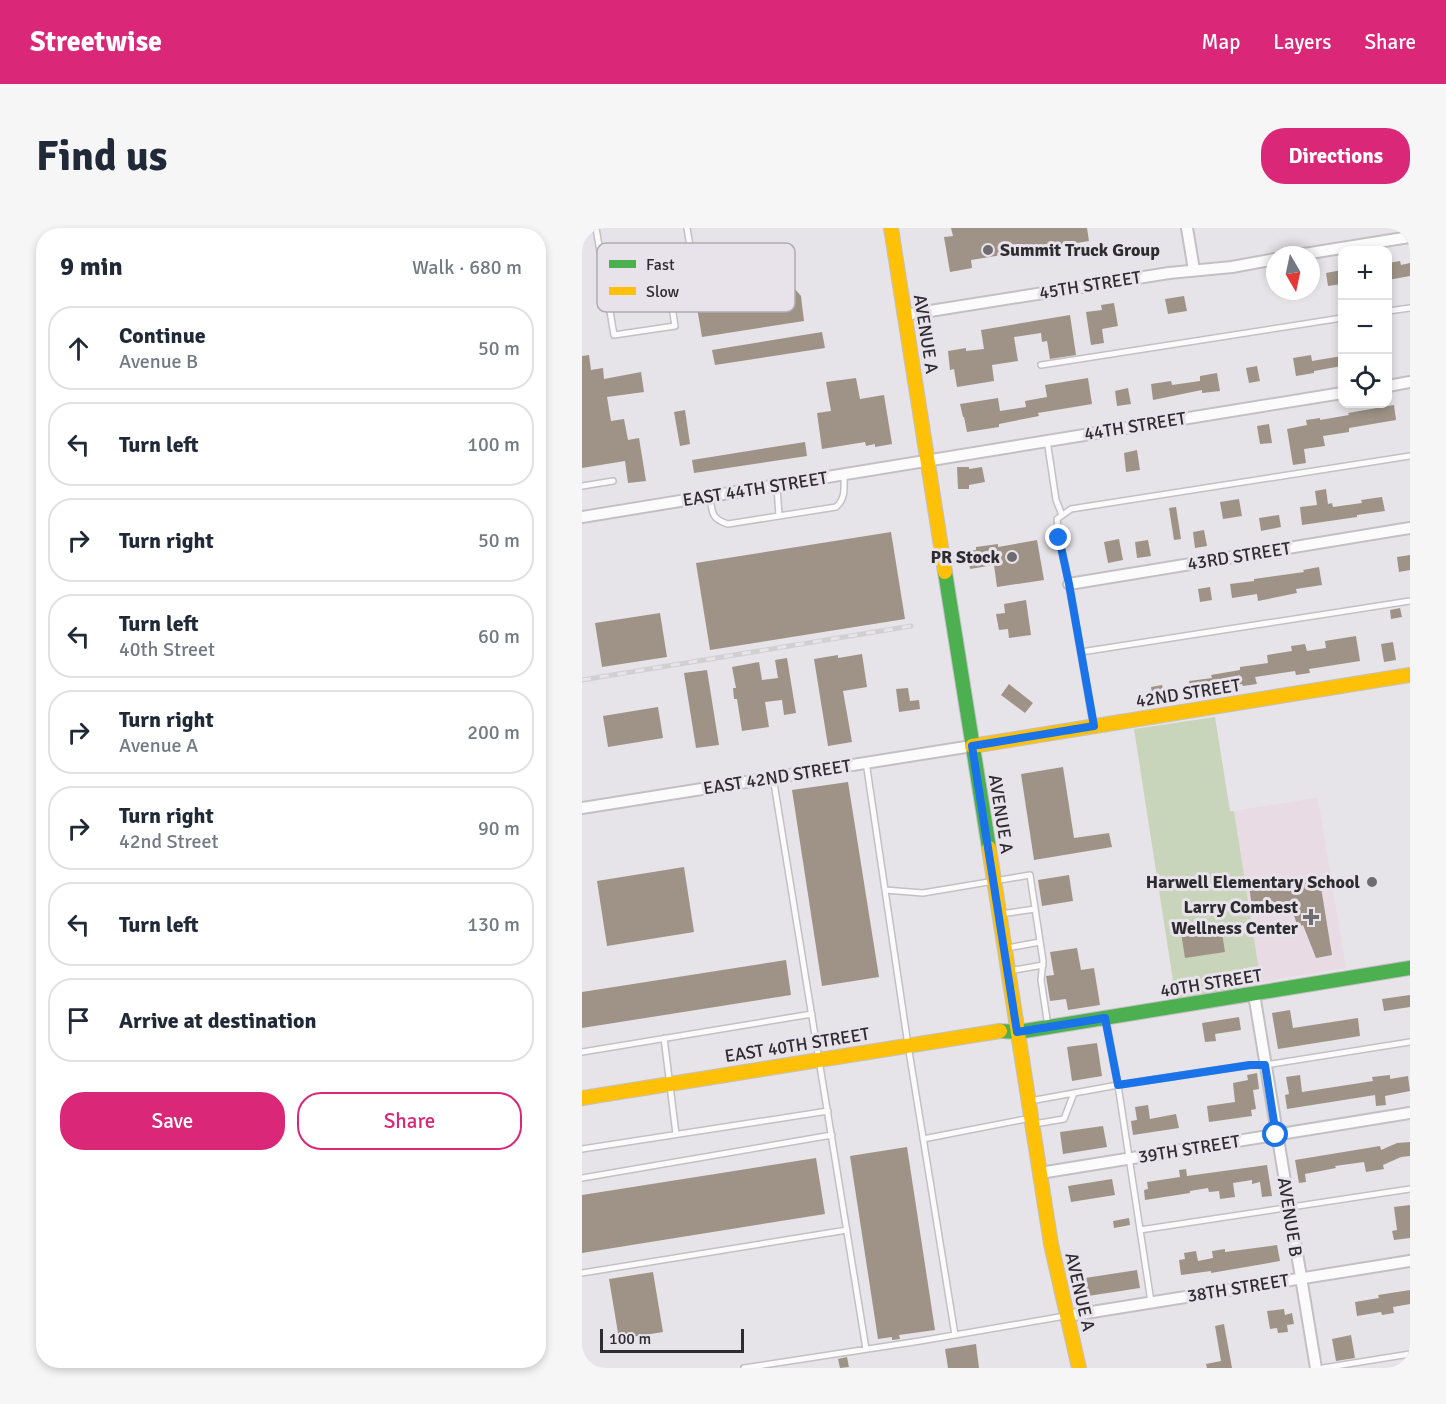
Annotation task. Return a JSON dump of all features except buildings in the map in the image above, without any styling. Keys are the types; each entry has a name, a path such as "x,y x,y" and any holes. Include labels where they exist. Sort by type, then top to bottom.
{"street":[{"name":"AVENUE A","path":"891,228 1051,1244 1079,1368"},
{"path":"1187,228 1194,270"},
{"path":"1320,251 1410,237"},
{"name":"45TH STREET","path":"905,315 1168,273 1232,267 1266,261"},
{"path":"1392,385 1410,382"},
{"name":"44TH STREET","path":"928,459 1338,394"},
{"name":"EAST 44TH STREET","path":"582,517 844,475 928,459"},
{"name":"43RD STREET","path":"1069,584 1410,528"},
{"name":"42ND STREET","path":"972,746 1410,675"},
{"name":"EAST 42ND STREET","path":"582,808 972,746"},
{"name":"40TH STREET","path":"1017,1032 1410,968"},
{"name":"AVENUE B","path":"1254,994 1316,1368"},
{"name":"EAST 40TH STREET","path":"582,1098 998,1031 1017,1032"},
{"name":"39TH STREET","path":"1040,1173 1410,1113"},
{"name":"38TH STREET","path":"1067,1316 1410,1261"}],"lane":[{"path":"596,228 599,243"},
{"path":"687,228 689,243"},
{"path":"1392,310 1410,308"},
{"path":"610,312 614,335 675,326 673,312"},
{"path":"1041,365 1338,319"},
{"path":"1047,440 1056,500 1062,515"},
{"path":"1094,726 1059,538 1058,519 1062,515 1071,509 1410,456"},
{"path":"710,496 713,515 719,522 728,524 836,507 841,503 843,496 844,475"},
{"path":"582,486 613,481"},
{"path":"777,486 779,516"},
{"path":"1081,652 1410,601"},
{"path":"866,762 908,1045 955,1335"},
{"path":"773,777 866,1349"},
{"path":"885,890 923,893 1030,875 1043,965 1041,980 1048,1027"},
{"path":"999,914 1035,909"},
{"path":"1004,948 1040,942"},
{"path":"1008,971 1043,965"},
{"path":"582,1052 812,1014"},
{"path":"1105,1018 1118,1085 1151,1302"},
{"path":"664,1038 676,1134"},
{"path":"1028,1102 1118,1085 1410,1042"},
{"path":"923,1139 1031,1121 1064,1119 1074,1093"},
{"path":"582,1149 828,1111"},
{"path":"582,1178 832,1135"},
{"path":"1140,1230 1410,1189"},
{"path":"582,1273 847,1230"},
{"path":"744,1368 780,1365 1067,1316"},
{"path":"1323,1368 1410,1354"}],"shaded area":[{"path":"1320,797 1318,798 1346,968 1261,983 1234,811"}],"green space":[{"path":"1215,717 1230,811 1234,811 1261,983 1176,1000 1134,729"}],"railway":[{"path":"582,680 911,626"}],"traffic: fast":[{"path":"945,572 989,848"},
{"path":"1000,1031 1018,1032 1410,968"}],"traffic: slow":[{"path":"891,228 945,572"},
{"path":"972,746 1410,675"},
{"path":"989,848 1051,1244 1079,1368"},
{"path":"582,1098 1000,1031"}],"place":[{"name":"Summit Truck Group","path":"988,250"},
{"name":"PR Stock","path":"1012,557"},
{"name":"Harwell Elementary School","path":"1372,882"},
{"name":"Larry Combest Wellness Center","path":"1311,917"}],"route":[{"path":"1059,538 1094,726 972,746 1017,1032 1105,1018 1118,1085 1250,1065 1265,1065 1276,1135"}]}
